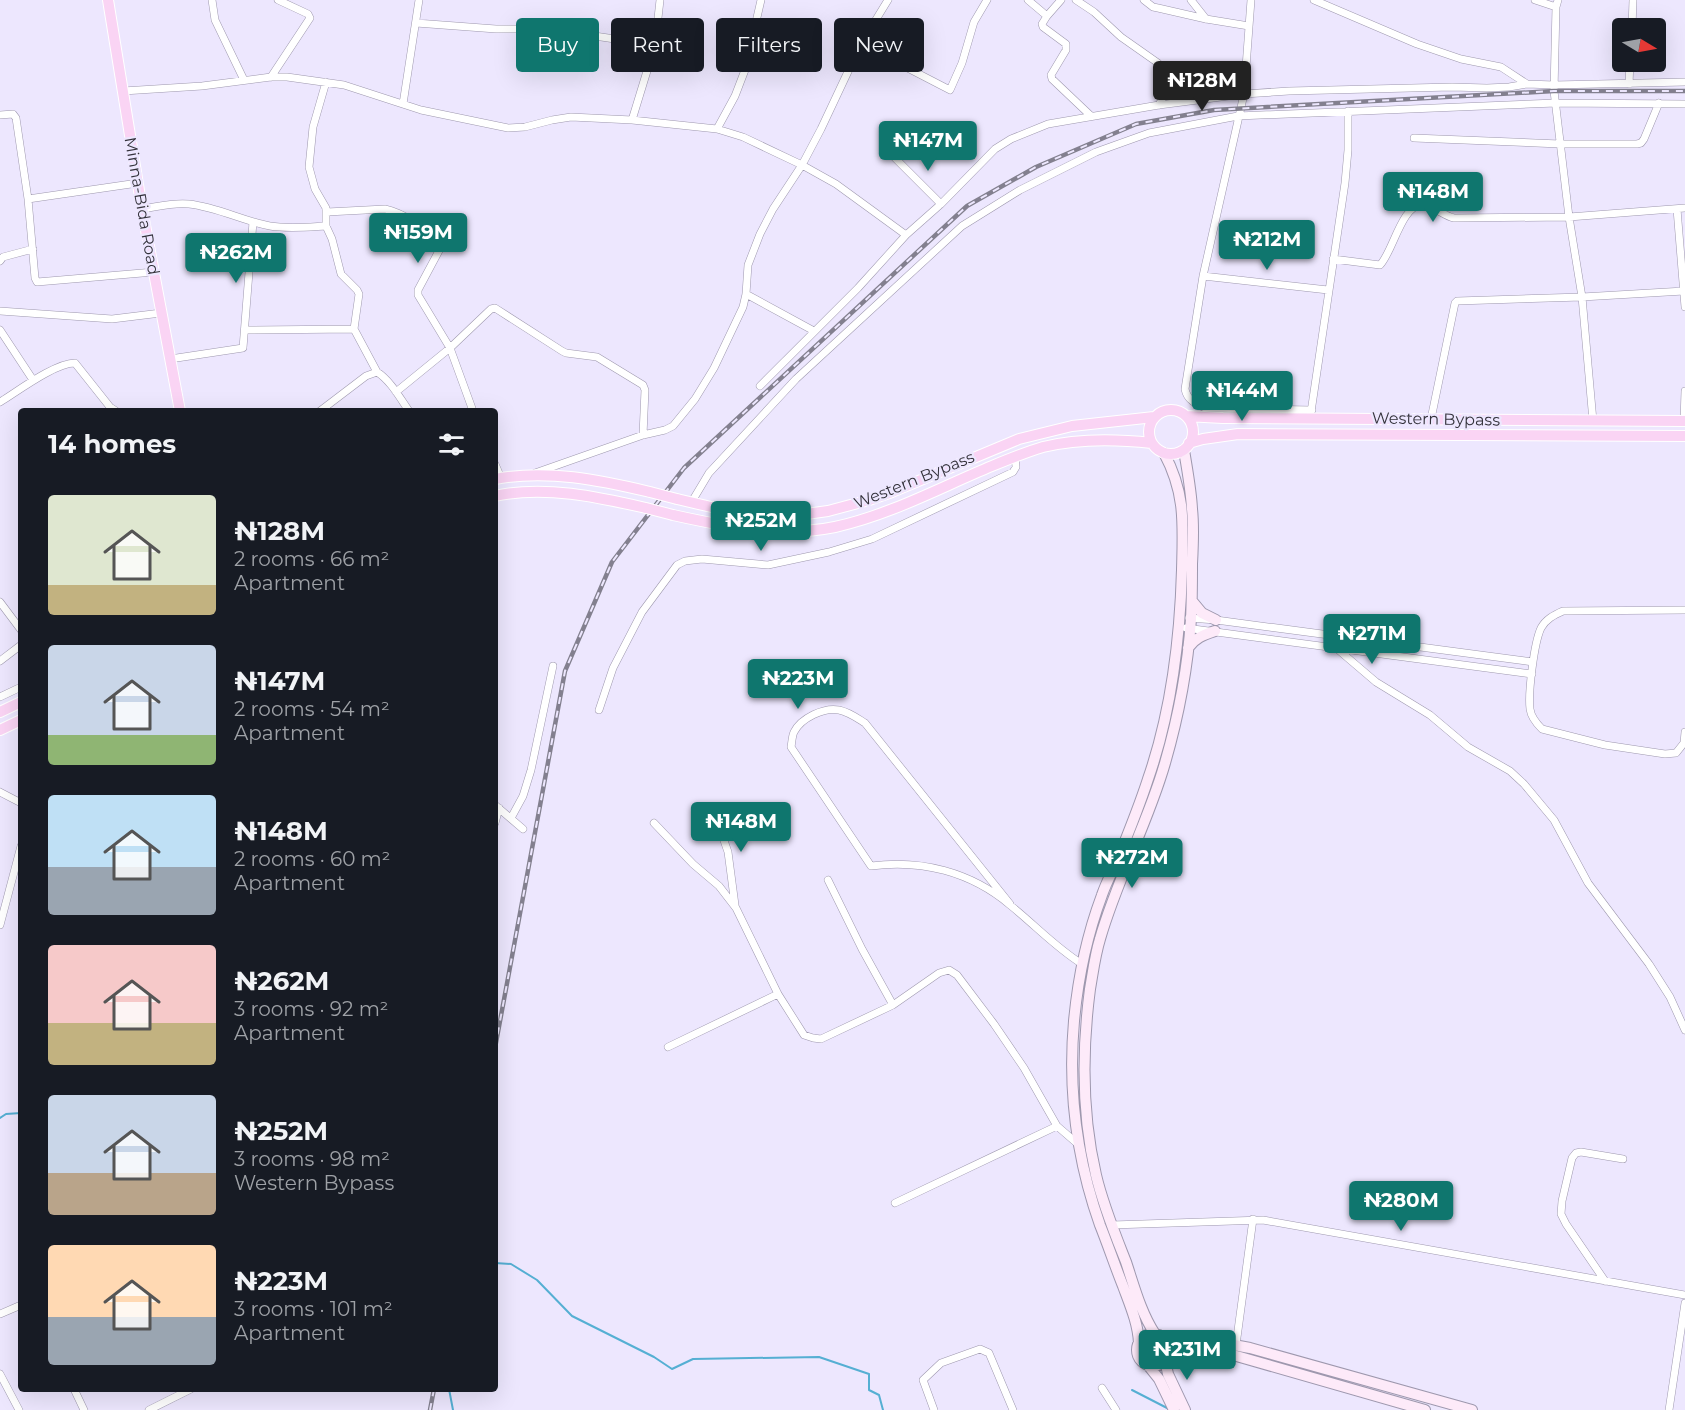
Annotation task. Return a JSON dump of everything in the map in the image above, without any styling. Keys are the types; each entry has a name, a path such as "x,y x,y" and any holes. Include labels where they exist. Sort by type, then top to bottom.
{"main road":[{"name":"Minna-Bida Road","path":"108,0 142,209 179,408"},
{"path":"1173,1407 1159,1379 1140,1358 1137,1348 1139,1335 1134,1315 1087,1184 1078,1145 1073,1053 1074,1022 1082,964 1103,892 1128,834 1155,759 1192,601 1192,508 1187,446 1193,432 1190,421 1177,411 1170,410 1154,417 1149,432 1152,443 1158,450 1173,454 1187,446"},
{"name":"Western Bypass","path":"1186,416 1223,418 1311,414 1431,419 1684,421"},
{"name":"Western Bypass","path":"498,479 526,476 586,478 720,509 773,516 799,515 828,511 869,500 1018,439 1072,426 1154,417"},
{"name":"Western Bypass","path":"1187,446 1203,439 1238,434 1685,436"},
{"name":"Western Bypass","path":"498,496 525,492 554,492 586,496 744,529 800,532 835,527 876,516 1015,456 1043,447 1073,442 1117,440 1152,443"},
{"path":"1164,453 1177,481 1182,510 1187,648 1165,763 1130,858 1112,899 1099,941 1088,1003 1085,1064 1088,1125 1097,1178 1144,1313 1167,1344 1168,1374 1185,1410"},
{"path":"1187,648 1198,637 1215,626 1192,601"},
{"path":"0,712 18,703"},
{"path":"0,730 18,721"},
{"path":"1139,1343 1146,1336 1207,1340 1236,1345 1472,1410"},
{"path":"1147,1364 1159,1365 1167,1357 1193,1351 1218,1352 1425,1410"}],"street":[{"path":"212,0 215,20 244,80"},
{"path":"271,77 310,18 308,14 278,0"},
{"path":"403,104 419,0"},
{"path":"658,18 660,0"},
{"path":"717,129 735,96 745,70 761,0"},
{"path":"877,18 888,0"},
{"path":"915,72 950,90 962,63 974,22 987,0"},
{"path":"1028,0 1047,16"},
{"path":"1061,0 1043,22 1043,27 1066,47 1051,75 1052,79 1091,116"},
{"path":"1144,0 1153,7 1249,26"},
{"path":"1191,0 1206,19"},
{"path":"1251,0 1244,94 1203,276 1185,389 1186,396 1192,402 1205,408 1311,414 1345,183 1348,111"},
{"path":"1314,0 1417,44 1461,59 1501,67 1527,84"},
{"path":"1535,0 1557,3 1554,86 1569,217 1582,297 1593,421"},
{"path":"1632,18 1633,0"},
{"path":"1078,1 1163,68 1166,87 1159,105"},
{"path":"416,23 485,29 561,31 611,38"},
{"path":"632,120 647,72"},
{"path":"526,476 673,426 714,368 741,314 746,294 748,266 760,234 773,209 802,165 848,72"},
{"path":"1629,84 1630,72"},
{"path":"123,91 287,77 344,85 421,110 508,128 525,127 571,117 632,120 717,129 743,137 836,184 906,236"},
{"path":"326,82 313,127 309,167 315,189 327,212 326,226 332,239 341,274 359,294 354,328 377,372 396,392 407,408"},
{"path":"760,386 858,288 906,236 995,150 1011,139 1048,124 1159,105 1289,90 1487,88 1527,84 1554,86 1685,82"},
{"path":"691,502 709,473 796,379 962,225 1020,190 1096,152 1149,133 1238,116 1556,103 1685,104"},
{"path":"1414,138 1560,144 1637,144 1641,143 1659,103"},
{"path":"0,115 13,114 16,118 37,282 154,272"},
{"path":"895,158 941,204"},
{"path":"28,200 138,183"},
{"path":"142,209 186,204 273,226 296,228 326,226"},
{"path":"1333,259 1380,265 1386,258 1407,214 1415,206 1424,205 1454,218 1569,217 1681,209 1685,307"},
{"path":"327,212 386,209 394,211 415,222 439,241 441,247 417,295 450,348 471,408"},
{"path":"170,359 243,348 253,222"},
{"path":"0,261 3,257 33,249"},
{"path":"1203,276 1328,290"},
{"path":"1431,419 1455,303 1684,291"},
{"path":"746,294 814,331"},
{"path":"396,392 450,348 491,309 495,308 562,351 597,357 643,385 645,390 643,435"},
{"path":"0,311 112,319 161,313"},
{"path":"245,330 354,328"},
{"path":"0,330 33,380"},
{"path":"0,402 33,380 67,363 75,363 112,408"},
{"path":"325,408 361,379 377,372"},
{"path":"1684,421 1685,391"},
{"path":"599,710 613,668 642,612 677,565 685,561 702,559 768,565 829,552 872,539 1012,472 1016,467 1015,456"},
{"path":"0,602 18,626"},
{"path":"1685,610 1563,611 1550,617 1541,628 1533,662 1530,710 1535,722 1542,729 1605,745 1676,753 1684,742 1685,732"},
{"path":"1185,623 1533,662"},
{"path":"1215,626 1335,647 1532,674"},
{"path":"0,661 18,647"},
{"path":"1335,647 1376,682 1430,715 1468,747 1510,771 1524,784 1554,820 1588,884 1649,964 1670,997 1685,1030"},
{"path":"511,818 523,796 531,770 553,666"},
{"path":"0,697 18,688"},
{"path":"1010,904 865,723 838,710 820,712 806,719 794,732 791,747 871,866 892,863 927,866 956,873 1010,904 1065,953 1082,964"},
{"path":"0,792 18,801"},
{"path":"712,806 728,852 736,908"},
{"path":"498,808 523,829"},
{"path":"654,823 693,864 719,886 736,908 778,993 804,1035 821,1039 893,1005 939,973 949,970 957,975 994,1024 1024,1068 1057,1126 1078,1145"},
{"path":"0,925 18,857"},
{"path":"828,880 893,1005"},
{"path":"668,1047 778,993"},
{"path":"895,1203 1057,1126"},
{"path":"1605,1281 1566,1224 1561,1214 1562,1201 1572,1158 1576,1154 1581,1152 1623,1159"},
{"path":"1236,1345 1253,1219"},
{"path":"1112,1225 1253,1219 1685,1295"},
{"path":"1669,1410 1685,1303"},
{"path":"0,1314 18,1306"},
{"path":"934,1410 923,1380 941,1363 980,1349 990,1353 1013,1410"},
{"path":"0,1374 19,1410"},
{"path":"1102,1388 1116,1410"},
{"path":"75,1392 84,1410"},
{"path":"149,1410 185,1392"}],"waterway":[{"path":"0,1118 6,1114 18,1113"},
{"path":"498,1263 511,1264 537,1280 572,1316 654,1357 672,1369 693,1359 819,1357 869,1374 869,1390 879,1395 883,1410"},
{"path":"1132,1390 1169,1409"},
{"path":"450,1392 453,1410"}],"railway":[{"path":"498,1032 565,671 612,562 684,468 967,206 1036,167 1136,124 1214,110 1554,91 1685,91"},
{"path":"430,1410 433,1392"}]}
